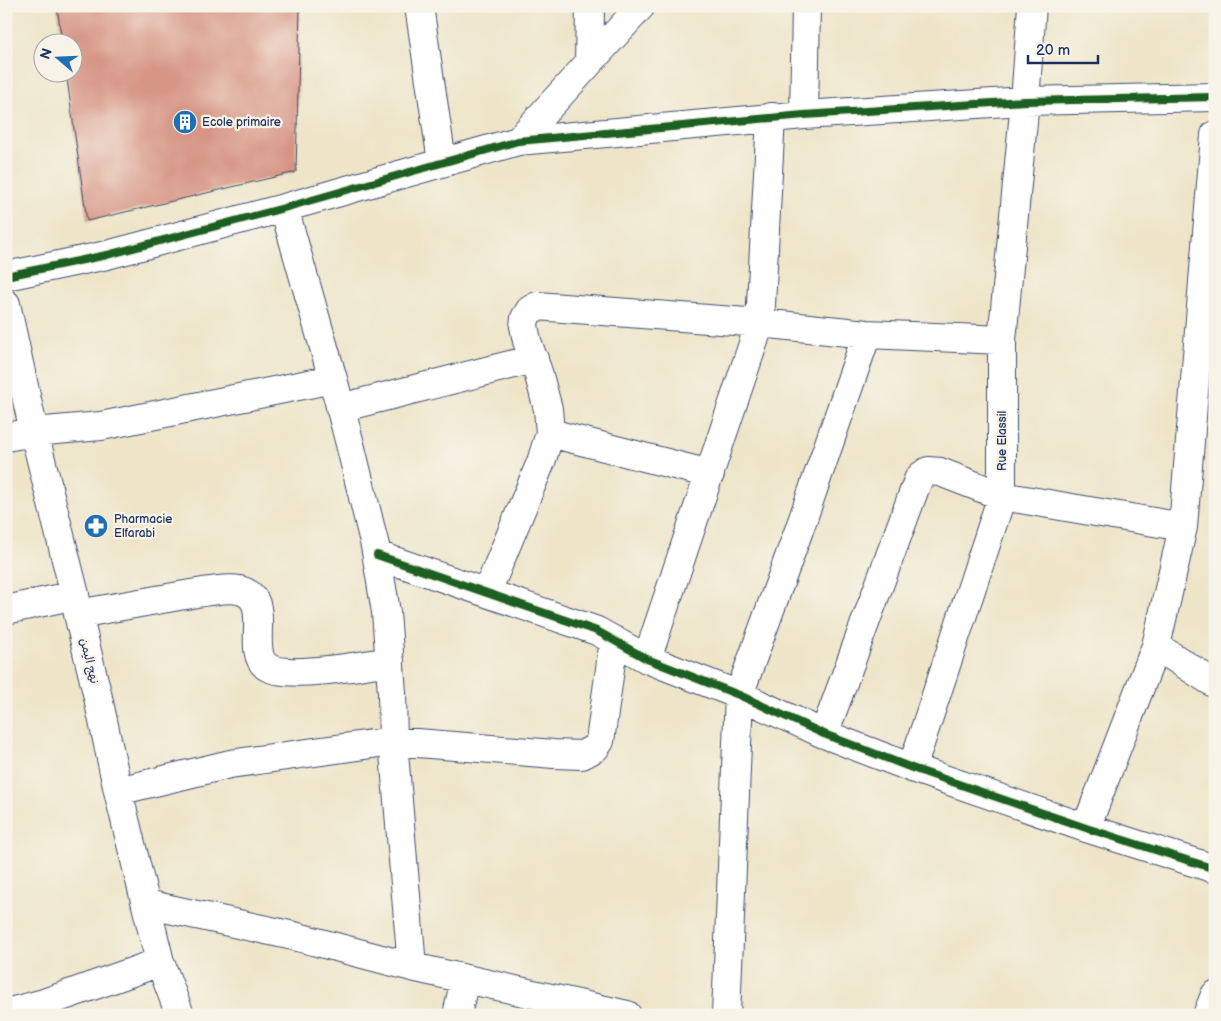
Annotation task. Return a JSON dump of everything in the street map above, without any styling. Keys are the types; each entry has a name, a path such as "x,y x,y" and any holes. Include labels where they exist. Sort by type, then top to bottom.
{"street":[{"path":"419,6 442,162"},
{"path":"589,63 590,6"},
{"path":"518,141 641,6"},
{"path":"804,115 806,6"},
{"name":"Rue Elassil","path":"912,768 1002,496 1002,340 1025,102 1032,6"},
{"path":"6,276 107,255 284,208 518,141 771,117 1025,102 1215,97"},
{"path":"647,659 760,323 771,117"},
{"path":"1086,828 1156,646 1183,527 1215,134"},
{"path":"284,208 333,379 376,554 386,612 393,741 412,967"},
{"name":"نهج اليمن","path":"6,304 118,791 160,962 180,1015"},
{"path":"487,592 541,462 550,433 548,409 534,359 526,341 524,326 525,318 530,310 537,306 760,323 866,334 1002,340"},
{"path":"726,1015 739,695 799,530 866,334"},
{"path":"340,408 534,359"},
{"path":"6,437 34,432 101,426 333,379"},
{"path":"550,433 710,474"},
{"path":"824,734 921,476 928,471 935,471 1002,496 1183,527"},
{"path":"376,554 597,630 647,659 739,695 824,734 912,768 1086,828 1215,869"},
{"path":"6,610 239,590 250,596 258,606 260,658 267,666 284,672 312,671 390,661"},
{"path":"118,791 230,764 393,741 582,755 595,748 600,741 614,640"},
{"path":"1156,646 1215,684"},
{"path":"146,904 294,936 412,967 616,1013"},
{"path":"6,1012 47,1009 160,962"},
{"path":"457,1015 465,979"},
{"path":"1207,1015 1215,995"}],"building":[{"name":"Ecole primaire","path":"57,6 300,6 296,172 87,221 67,82 82,82 82,32 61,32"}],"cycle path":[{"path":"6,276 107,255 284,208 518,141 804,115 1025,101 1215,97"},
{"path":"377,555 597,631 647,659 739,695 824,734 912,768 1086,828 1215,869"}],"place":[{"name":"Ecole primaire","path":"185,122"},
{"name":"Pharmacie Elfarabi","path":"96,526"}]}
